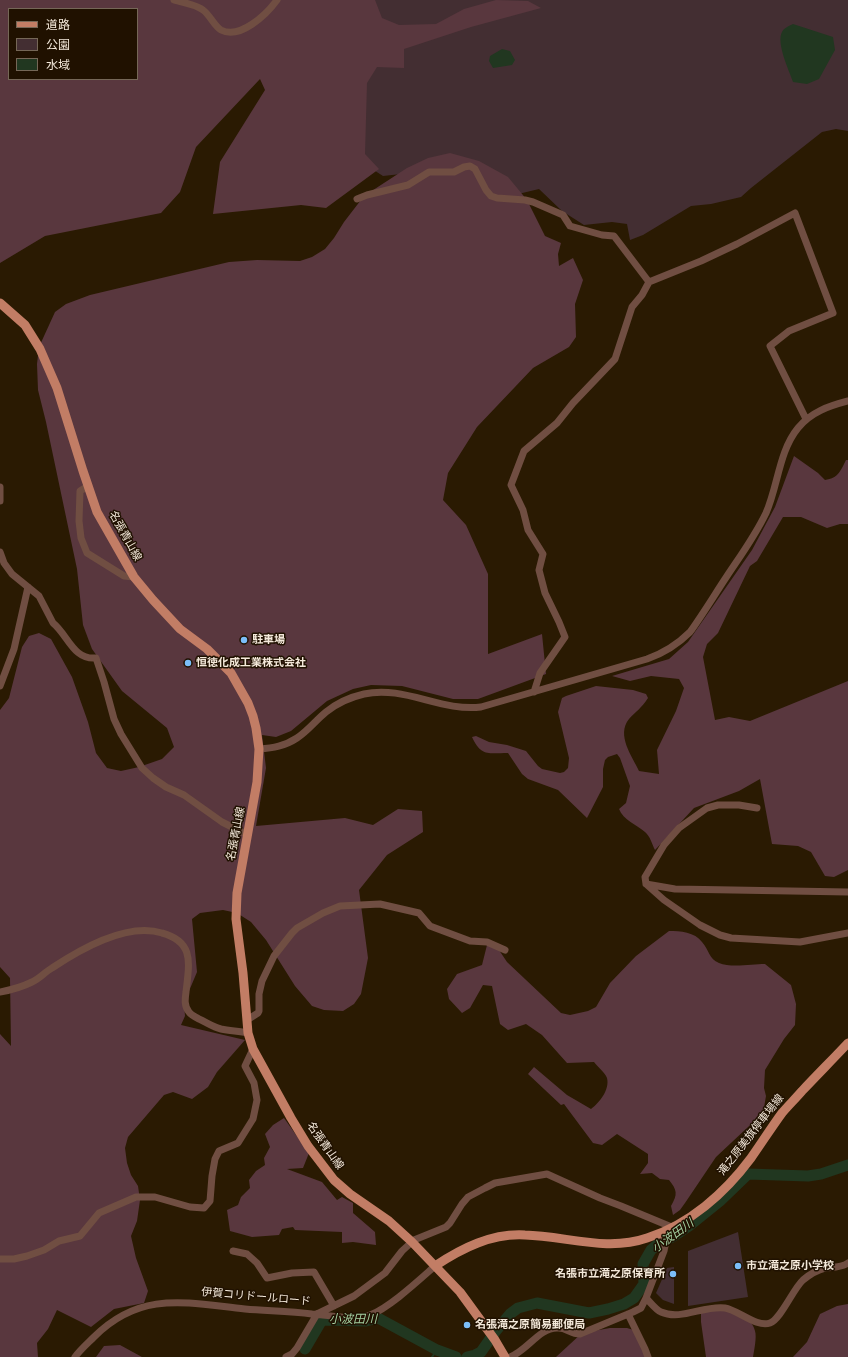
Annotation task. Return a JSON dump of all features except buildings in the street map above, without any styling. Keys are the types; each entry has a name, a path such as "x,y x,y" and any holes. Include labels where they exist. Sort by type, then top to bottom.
{"main road":[{"name":"名張青山線","path":"0,303 25,325 40,349 57,388 88,486 98,512 134,577 180,629 207,649 231,673 248,703 256,728 259,749 257,782 237,893 236,918 243,973 248,1033 253,1049 308,1146 334,1180 350,1194 389,1221 412,1242 460,1292 495,1340 505,1357"},
{"name":"滝之原美旗停車場線","path":"435,1266 449,1257 481,1242 505,1236 524,1235 599,1244 615,1244 633,1242 661,1235 674,1228 695,1214 731,1181 750,1159 782,1112 848,1043"}],"street":[{"path":"174,0 202,9 221,30 233,33 253,23 266,13 277,0"},
{"path":"357,199 408,185 429,172 454,172 470,166 477,172 488,194 494,197 533,202 563,215 570,226 602,235 614,236 649,282"},
{"path":"534,692 540,673 565,637 545,593 541,578 539,570 543,554 528,530 523,510 511,485 524,450 541,438 557,423 572,403 615,359 632,307 649,282 701,261 796,213 833,313 789,331 770,346 806,419"},
{"path":"259,749 273,748 296,739 330,709 345,700 367,693 395,692 442,704 466,708 485,706 654,656 672,647 685,636 699,620 757,530 773,495 790,440 798,428 806,419 824,408 848,401"},
{"path":"88,486 80,491 79,521 81,538 88,553 124,576 134,577"},
{"path":"0,488 0,501"},
{"path":"0,552 4,563 12,574 39,596 53,623 78,653 88,659 96,658 114,719 121,734 142,768 166,787 184,795 222,822 248,835"},
{"path":"0,686 14,649 28,587"},
{"path":"757,808 718,804 707,808 679,828 664,846 645,877 646,884 664,900 700,925 731,938 800,942 848,933"},
{"path":"646,884 675,889 848,892"},
{"path":"247,1020 258,1013 259,994 262,981 274,956 296,928 323,912 340,906 380,904 419,913 430,926 470,941 487,942 505,950"},
{"path":"0,992 34,982 72,954 92,944 124,933 155,931 163,933 178,941 185,947 188,953 189,963 184,1000 189,1012 213,1026 248,1033"},
{"path":"0,1259 14,1259 27,1256 44,1250 59,1241 80,1236 99,1213 136,1197 155,1197 190,1207 204,1208 210,1201 215,1159 219,1151 238,1144 252,1119 256,1100 254,1083 246,1066 253,1049"},
{"path":"286,1357 292,1354 297,1348 317,1314 354,1296 385,1273 402,1251 414,1240 446,1227 468,1197 496,1183 547,1174 600,1198 674,1228"},
{"path":"510,1357 518,1354 550,1328 559,1328 568,1330 573,1334 580,1334 641,1308 664,1251 665,1246 661,1235"},
{"path":"232,1251 247,1254 257,1263 267,1278 292,1272 314,1272 334,1306"},
{"path":"646,1298 660,1312 672,1315 717,1307 726,1308 762,1324 767,1324 772,1323 779,1315 798,1286 804,1280 824,1268 844,1266 848,1263"},
{"name":"伊賀コリドールロード","path":"75,1357 100,1331 132,1310 159,1304 178,1302 353,1318 369,1315 384,1307 435,1266"},
{"path":"628,1314 648,1357"}],"green space":[{"path":"371,0 848,0 848,131 836,129 822,132 741,197 711,204 691,206 643,235 630,240 627,224 612,222 584,225 562,211 539,189 514,195 410,173 383,176 369,167 358,150"},
{"path":"738,1232 748,1297 688,1306 688,1251"},
{"path":"674,1267 674,1304 663,1300 656,1293 667,1268"}],"shaded area":[{"path":"0,0 375,0 382,18 399,25 436,24 464,9 496,0 528,1 541,8 471,27 404,49 404,68 377,67 367,83 365,154 379,169 326,208 301,205 213,214 220,162 265,90 260,79 196,147 180,192 161,213 45,236 0,263"},
{"path":"450,153 479,161 508,177 527,200 545,236 561,243 558,254 559,266 573,258 583,280 575,304 576,337 569,347 533,368 477,427 448,473 443,500 466,525 488,574 488,654 542,634 546,674 478,699 453,699 402,686 371,685 353,689 327,701 291,731 276,737 262,735 266,768 256,826 345,818 373,825 398,809 422,811 423,832 387,855 359,890 368,958 361,994 354,1004 343,1011 324,1010 312,1006 295,986 266,940 251,922 237,913 223,910 200,913 192,919 197,972 184,1003 185,1016 181,1025 245,1040 217,1072 208,1087 192,1099 173,1092 164,1095 128,1137 125,1148 127,1163 131,1175 138,1186 140,1200 137,1221 131,1236 136,1258 148,1291 144,1303 114,1309 91,1327 57,1310 48,1329 37,1343 38,1357 0,1357 0,1034 11,1046 10,978 0,967 0,710 9,698 22,647 29,636 39,633 51,639 72,677 88,722 96,753 107,768 121,771 139,767 162,759 174,747 167,728 122,691 92,649 83,625 77,569 38,390 37,364 39,347 55,312 66,304 90,295 229,262 257,260 300,261 312,257 325,249 364,196 407,168 428,158"},
{"path":"794,456 818,473 825,480 836,476 846,460 848,460 848,524 840,524 827,528 801,517 783,517 757,561 750,566 718,633 707,644 703,657 715,720 729,717 750,721 848,681 848,870 834,877 825,876 811,852 798,846 772,844 760,779 739,791 694,808 655,850 647,834 627,819 619,809 626,803 630,786 620,758 617,754 608,757 605,760 603,769 603,787 587,818 558,790 528,779 522,774 508,753 491,753 482,751 479,748 472,737 476,736 489,742 507,745 526,751 542,769 560,773 564,772 568,768 569,758 558,712 562,698 596,686 633,690 646,694 648,698 625,725 624,732 626,745 639,771 659,774 657,750 676,711 684,688 679,679 651,676 630,681 612,676 669,659 688,642 752,550 775,507"},
{"path":"669,931 682,932 695,936 704,945 713,959 719,963 735,966 765,964 791,985 796,1004 795,1025 784,1039 765,1070 764,1088 766,1096 763,1113 716,1157 680,1210 673,1215 671,1206 676,1192 669,1180 660,1179 652,1173 640,1174 648,1163 648,1154 617,1134 602,1145 593,1143 564,1104 561,1105 528,1074 534,1067 567,1095 591,1109 603,1096 608,1083 606,1076 594,1062 567,1063 542,1035 526,1024 508,1030 500,1024 492,986 483,985 470,1008 462,1013 449,999 447,989 457,974 482,965 487,945 497,947 507,962 561,1013 570,1015 588,1011 596,1007 610,983 636,956"},
{"path":"284,1118 309,1153 303,1168 287,1169 322,1182 337,1200 342,1197 353,1203 353,1213 375,1232 376,1245 353,1242 342,1243 342,1232 295,1230 293,1227 282,1229 279,1235 252,1237 230,1231 227,1210 238,1205 241,1197 250,1188 249,1180 256,1171 265,1165 264,1158 270,1147 265,1134 273,1125"},
{"path":"848,1304 848,1357 793,1357 807,1342 820,1314 837,1306"},
{"path":"719,1308 741,1315 753,1326 756,1337 753,1357 706,1357 701,1313"},
{"path":"610,1328 627,1328 637,1331 646,1357 556,1357 582,1333"},
{"path":"120,1345 142,1357 96,1357 104,1346"}],"water":[{"path":"793,24 833,37 835,50 819,79 807,84 793,82 782,49 782,32 785,28"},
{"path":"502,49 510,51 515,60 512,65 493,68 489,61 490,56"}],"waterway":[{"name":"小波田川","path":"467,1357 481,1352 510,1314 518,1308 537,1303 589,1313 624,1304 634,1298 644,1284 643,1264 651,1250 658,1244 689,1226 720,1201 748,1174 808,1176 821,1174 848,1165"},
{"name":"小波田川","path":"305,1349 322,1320 366,1321 378,1318 437,1350 456,1357"},
{"path":"432,1357 437,1350"}],"place":[{"name":"駐車場","path":"244,640"},
{"name":"恒徳化成工業株式会社","path":"188,663"},
{"name":"市立滝之原小学校","path":"738,1266"},
{"name":"名張市立滝之原保育所","path":"673,1274"},
{"name":"名張滝之原簡易郵便局","path":"467,1325"}]}
